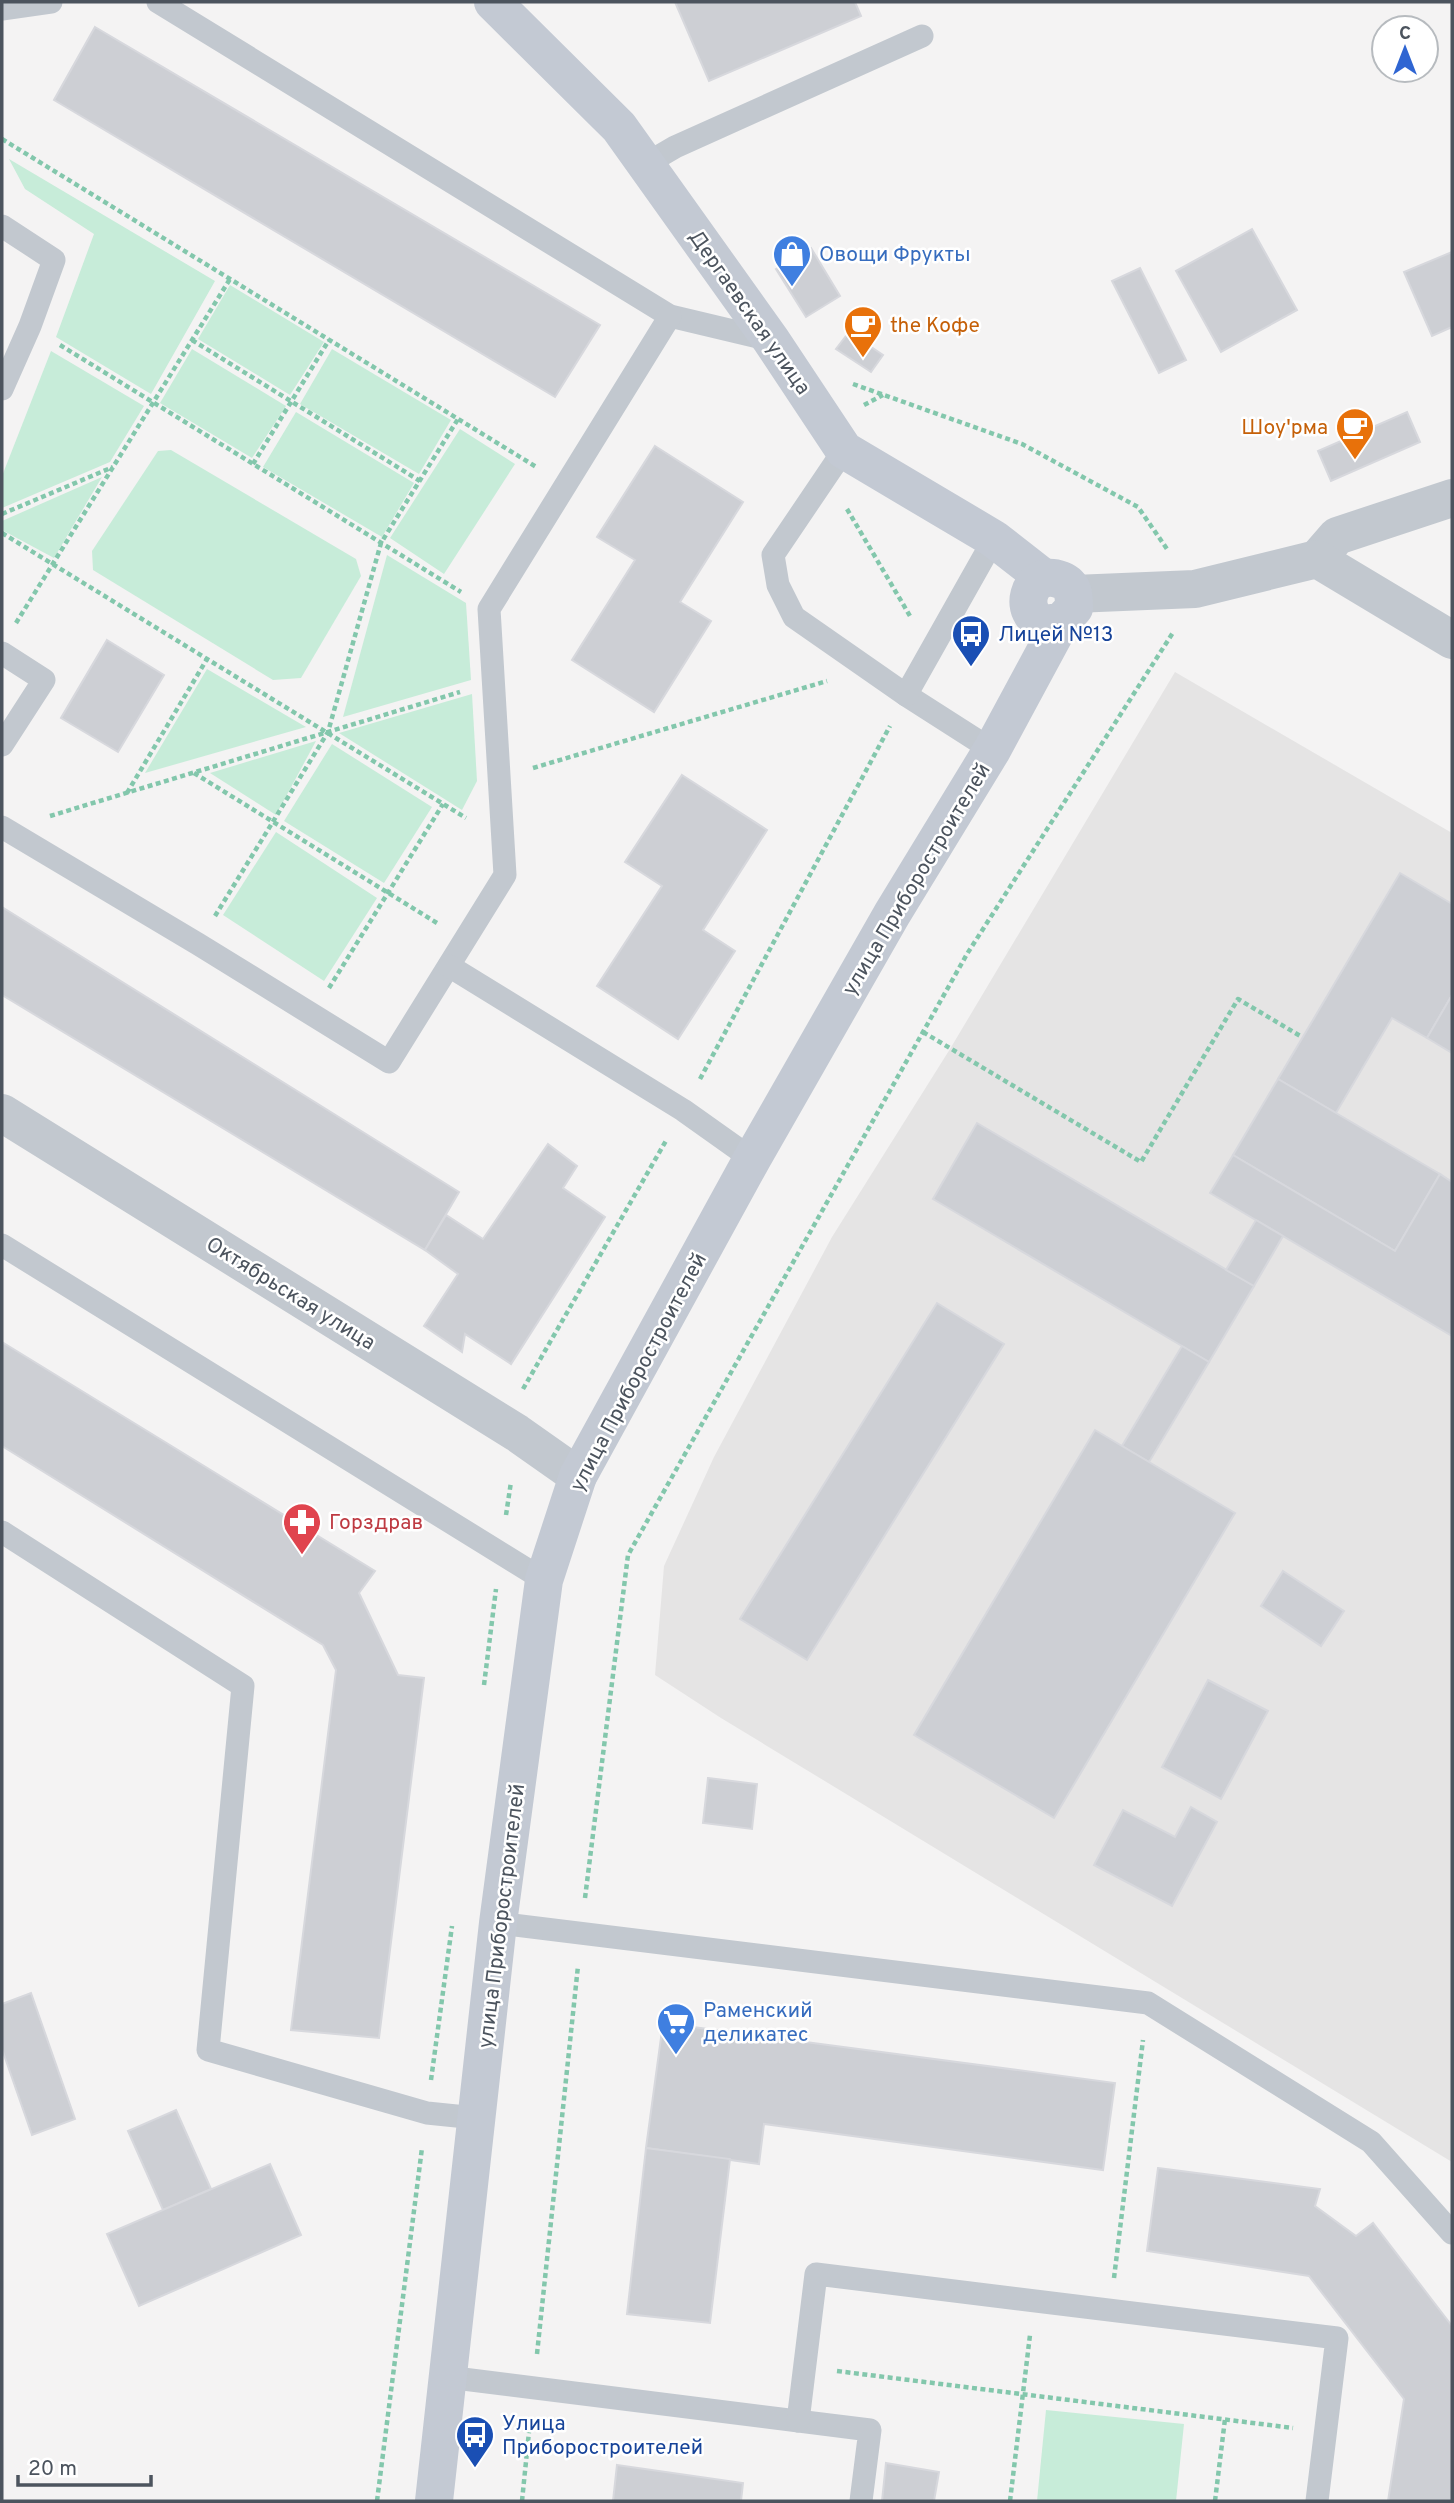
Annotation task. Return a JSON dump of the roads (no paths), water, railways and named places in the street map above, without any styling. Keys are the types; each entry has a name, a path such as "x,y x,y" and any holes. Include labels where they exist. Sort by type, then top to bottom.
{"street":[{"name":"Дергаевская улица","path":"493,2 619,127 771,340 836,463 994,539 1060,598"},
{"path":"1060,598 1195,589 1317,559 1337,536 1452,498"},
{"path":"1317,559 1452,640"},
{"name":"улица Приборостроителей","path":"435,2501 498,1923 544,1580 578,1476 752,1159 885,926 992,750 1060,598"},
{"name":"Октябрьская улица","path":"2,1113 517,1433 578,1476"}],"lane":[{"path":"2,9 51,2"},
{"path":"158,2 670,316 771,340"},
{"path":"646,164 675,147 922,36"},
{"path":"2,226 54,260 30,326 2,389"},
{"path":"3,828 389,1062 505,875 489,609 670,316"},
{"path":"836,463 773,555 778,585 794,617 906,695 992,750"},
{"path":"906,695 994,539"},
{"path":"2,745 44,680 5,643"},
{"path":"449,966 683,1110 752,1159"},
{"path":"2,1245 544,1580"},
{"path":"2,1532 243,1686 208,2050 427,2113 476,2118"},
{"path":"498,1923 1148,2004 1371,2142 1452,2233"},
{"path":"798,2421 816,2274 1337,2338 1317,2501"},
{"path":"447,2377 870,2430 861,2501"}],"place":[{"name":"Овощи Фрукты","path":"792,288"},
{"name":"the Кофе","path":"863,359"},
{"name":"Шоу'рма","path":"1355,461"},
{"name":"Лицей №13","path":"971,668"},
{"name":"Горздрав","path":"302,1556"},
{"name":"Раменский деликатес","path":"676,2056"},
{"name":"Улица Приборостроителей","path":"475,2469"}]}
